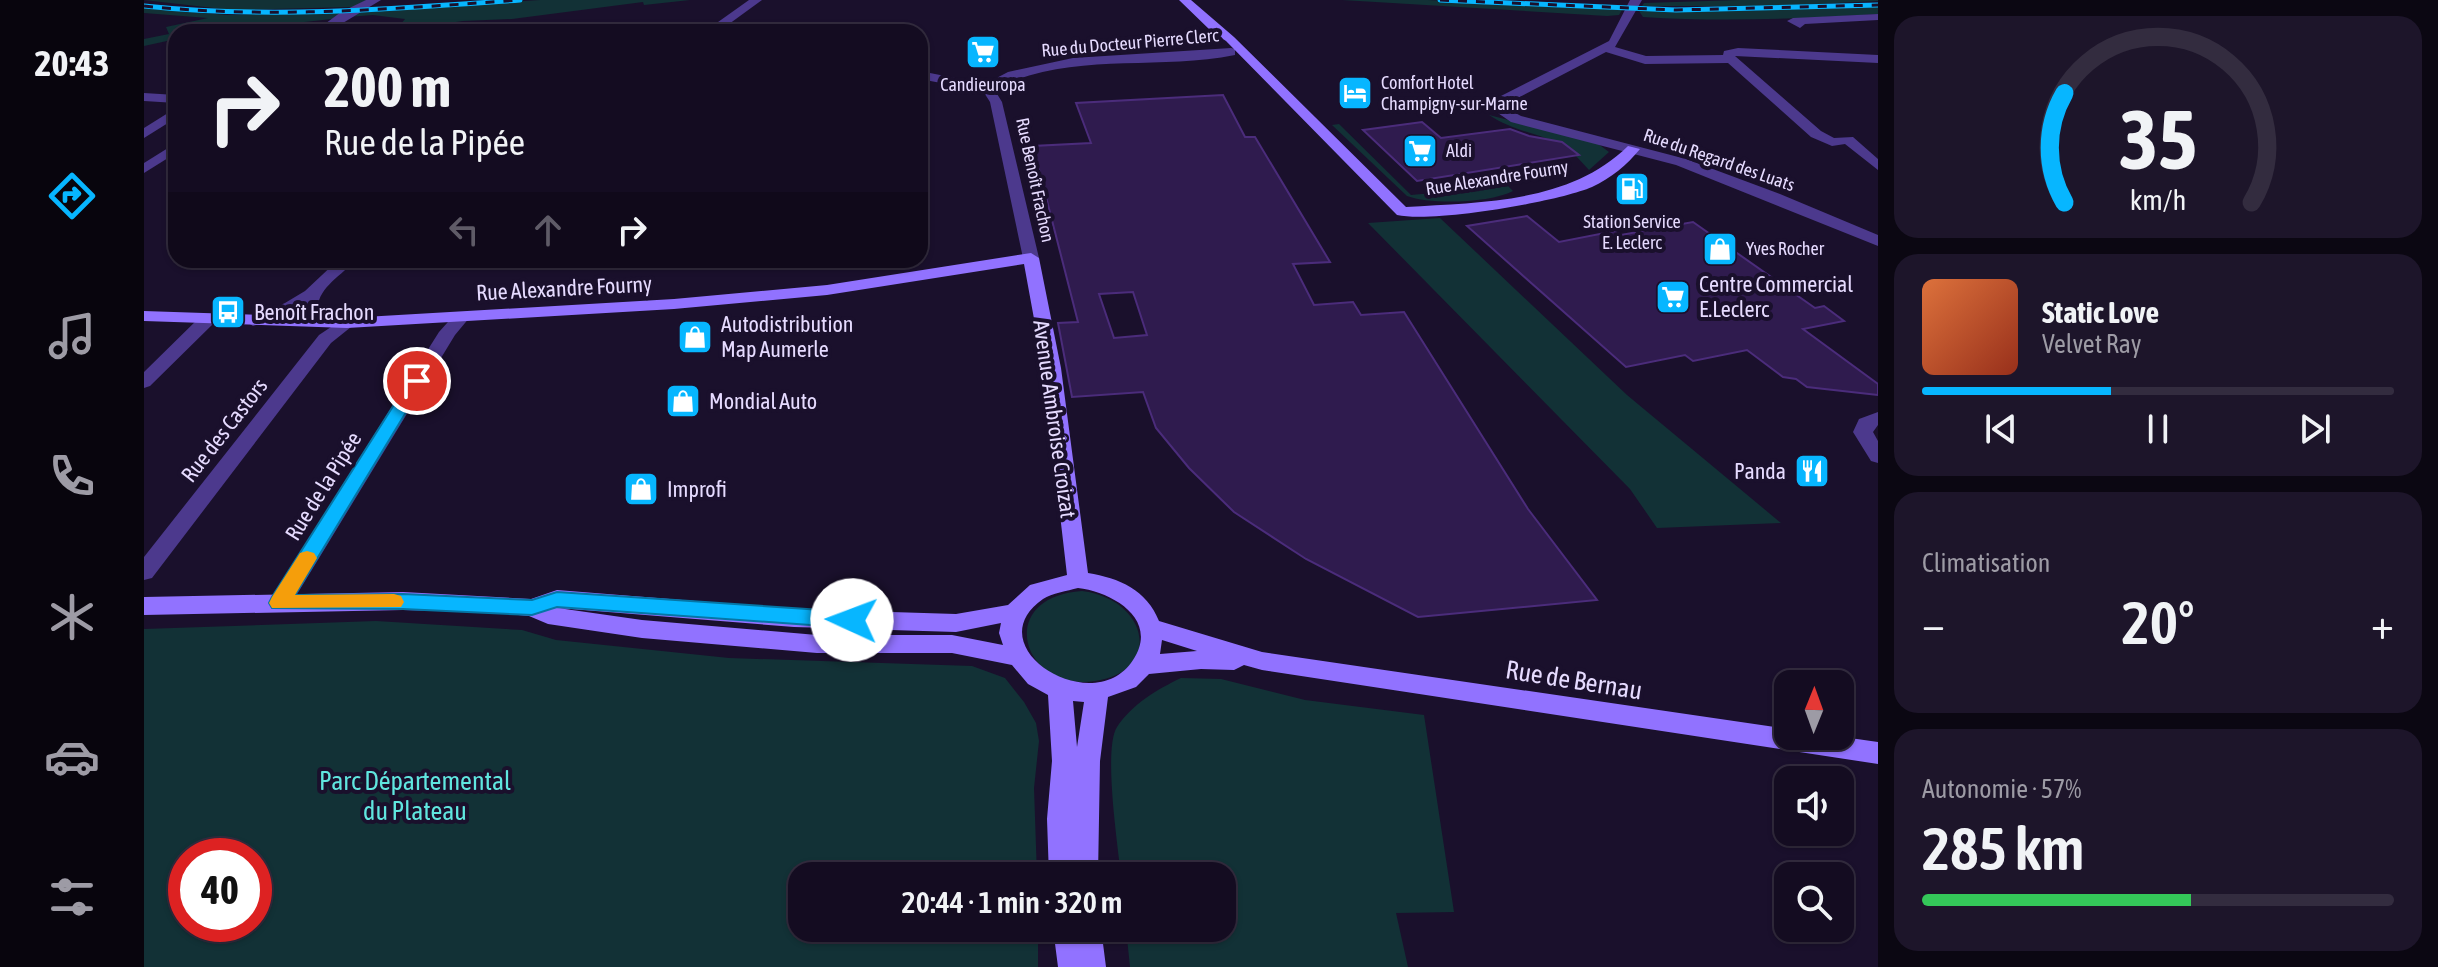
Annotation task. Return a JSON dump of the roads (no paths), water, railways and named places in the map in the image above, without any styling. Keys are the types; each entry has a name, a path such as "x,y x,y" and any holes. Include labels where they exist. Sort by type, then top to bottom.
{"street":[{"path":"331,24 375,0"},
{"path":"722,24 756,0"},
{"path":"1185,0 1259,73 1282,91"},
{"path":"1606,48 1614,43 1636,0"},
{"path":"1800,25 1793,21 1878,17"},
{"path":"1606,48 1645,60 1731,59"},
{"name":"Rue du Regard des Luats","path":"1606,48 1502,101 1499,109 1516,119 1633,149 1714,174 1878,241"},
{"path":"1237,51 1300,110"},
{"name":"Rue du Docteur Pierre Clerc","path":"987,88 1008,78 1051,66 1237,51"},
{"path":"1878,59 1728,54 1816,134 1832,142 1848,140 1878,166"},
{"path":"1259,73 1271,90 1300,110"},
{"path":"928,77 987,88"},
{"name":"Rue Benoît Frachon","path":"987,88 999,112 1031,258"},
{"path":"144,97 168,98"},
{"name":"Rue Alexandre Fourny","path":"1300,110 1402,212 1467,207 1570,189 1603,176 1633,149"},
{"path":"144,134 168,118"},
{"path":"144,169 168,152"},
{"name":"Rue Alexandre Fourny","path":"144,316 342,323 674,304 827,290 1031,258"},
{"name":"Avenue Ambroise Croizat","path":"1031,258 1052,368 1078,580"},
{"path":"253,321 291,307 311,294 339,268"},
{"path":"311,294 309,309 313,316 342,323"},
{"name":"Rue de la Pipée","path":"280,603 448,332 462,317"},
{"path":"144,382 208,319"},
{"name":"Rue des Castors","path":"144,572 325,339 342,323"},
{"path":"1878,418 1866,423 1863,432 1870,448 1878,456"},
{"path":"1078,580 1116,588 1144,612 1151,628 1152,647 1144,665 1132,677 1097,692 1060,689 1042,682 1027,671 1016,657 1010,642 1010,627 1015,612 1025,599 1040,589 1078,580"},
{"path":"532,608 557,599 794,618 956,623 1015,612"},
{"path":"144,606 403,601 532,608 548,615 642,629 817,644 952,644 1016,657"},
{"name":"Rue de Bernau","path":"1151,628 1262,661"},
{"name":"Rue de Bernau","path":"1144,665 1201,660 1262,661 1878,753"},
{"path":"1060,689 1065,761 1060,819 1062,862"},
{"path":"1084,862 1087,761 1097,692"},
{"path":"1069,942 1072,967"},
{"path":"1089,942 1092,967"}],"railway":[{"path":"144,6 285,12 520,0"},
{"path":"1440,0 1676,10 1878,5"}],"place":[{"name":"Candieuropa","path":"983,52"},
{"name":"Comfort Hotel Champigny-sur-Marne","path":"1355,93"},
{"name":"Aldi","path":"1420,151"},
{"name":"Station Service E. Leclerc","path":"1632,189"},
{"name":"Yves Rocher","path":"1720,249"},
{"name":"Centre Commercial E.Leclerc","path":"1673,297"},
{"name":"Benoît Frachon","path":"228,312"},
{"name":"Autodistribution Map Aumerle","path":"695,337"},
{"name":"Mondial Auto","path":"683,401"},
{"name":"Panda","path":"1812,471"},
{"name":"Improfi","path":"641,489"}],"park label":[{"name":"Parc Départemental du Plateau","path":"415,796"}]}
